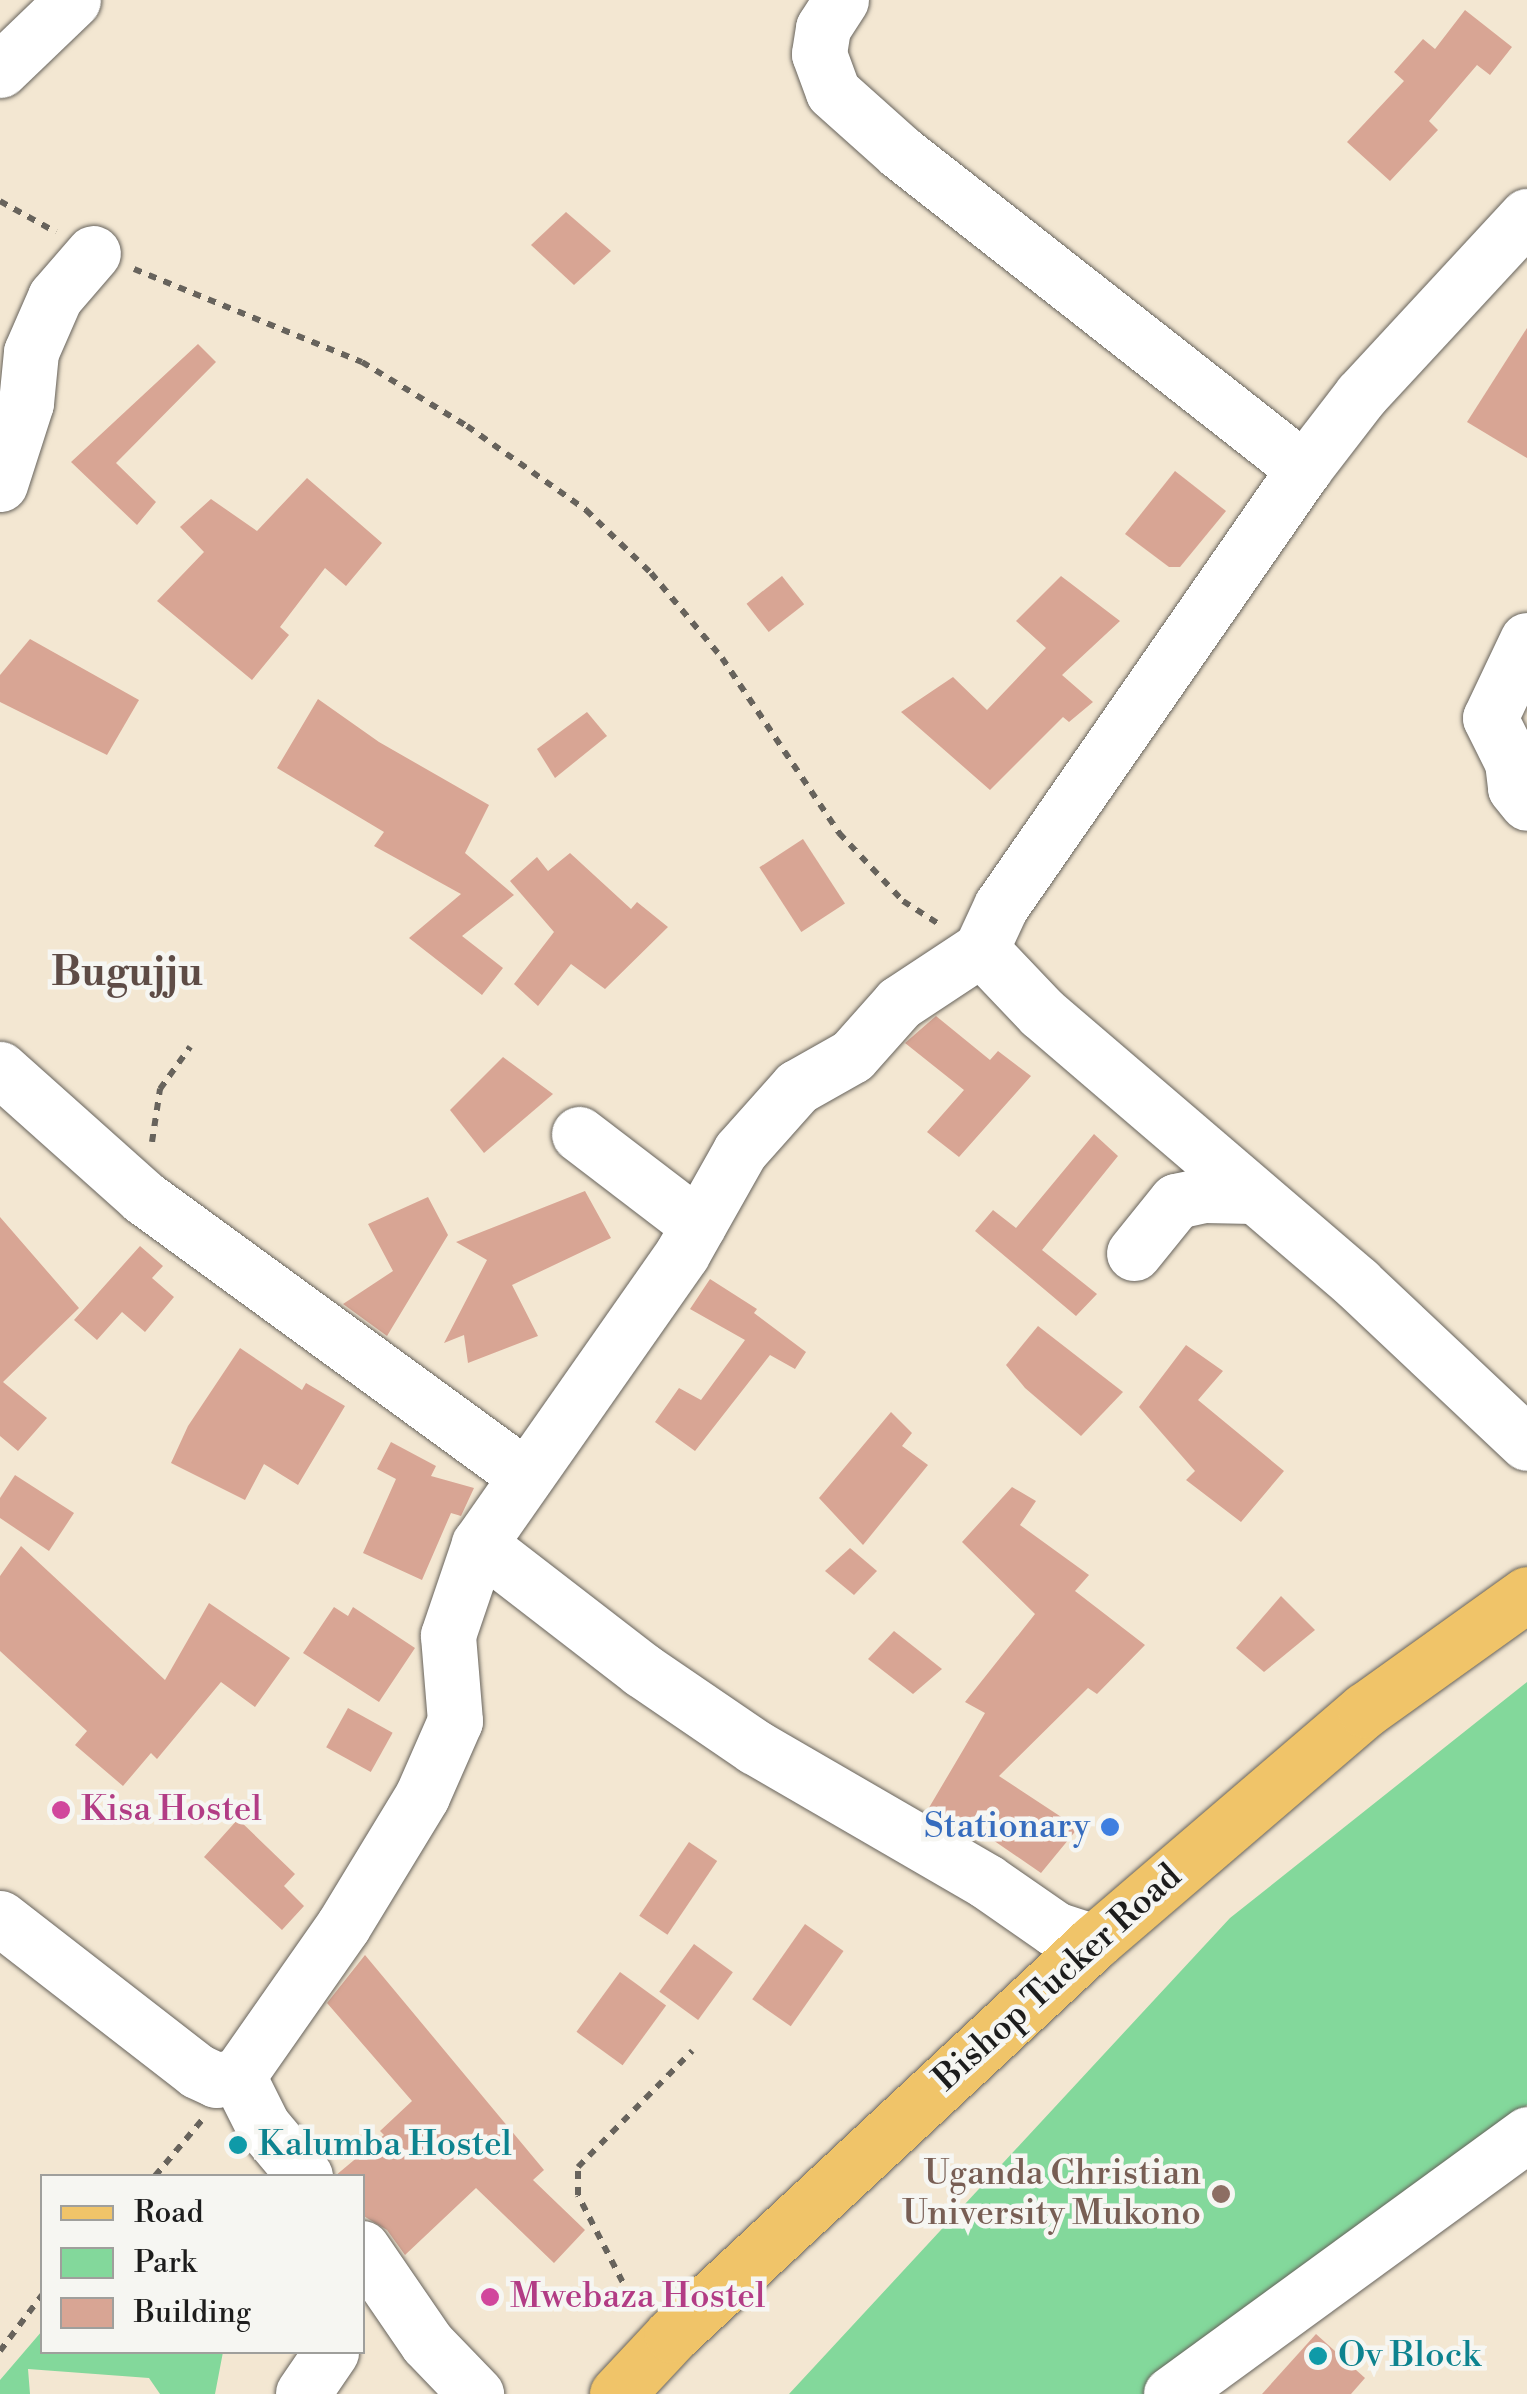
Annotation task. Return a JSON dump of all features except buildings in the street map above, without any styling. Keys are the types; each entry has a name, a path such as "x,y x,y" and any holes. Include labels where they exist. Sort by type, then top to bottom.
{"main road":[{"name":"Bishop Tucker Road","path":"617,2394 672,2335 1094,1942 1365,1710 1527,1594"}],"street":[{"path":"0,70 73,0"},
{"path":"841,0 823,28 819,54 833,92 916,164 1304,469"},
{"path":"0,1918 197,2071 216,2080 238,2076 343,1926 422,1796 455,1720 448,1634 479,1544 698,1225 740,1151 797,1087 852,1056 898,1003 981,949 1001,906 1304,469 1362,395 1527,216"},
{"path":"0,484 26,403 31,352 54,297 93,253"},
{"path":"1527,640 1490,718 1512,762 1515,788 1527,803"},
{"path":"981,949 1042,1014 1136,1089 1252,1196 1357,1283 1527,1443"},
{"path":"0,1069 143,1197 526,1476"},
{"path":"579,1134 698,1225"},
{"path":"1134,1254 1176,1201 1204,1195 1252,1196"},
{"path":"479,1544 630,1661 755,1747 971,1872 1055,1929 1094,1942"},
{"path":"238,2076 264,2126 303,2174"},
{"path":"1171,2394 1527,2134"},
{"path":"365,2257 386,2321 427,2343 476,2394"},
{"path":"303,2393 330,2354"}],"path":[{"path":"0,201 93,253 362,362 466,426 586,510 651,573 722,658 839,834 876,877 903,901 981,949"},
{"path":"143,1197 160,1089 190,1047"},
{"path":"672,2335 644,2324 578,2195 578,2167 692,2051"},
{"path":"157,2174 238,2076"},
{"path":"0,2351 40,2298"}],"green space":[{"name":"Uganda Christian University Mukono","path":"1527,1682 1527,2105 1421,2184 1213,2394 789,2394 1230,1918"},
{"path":"40,2333 40,2354 223,2354 215,2394 160,2394 149,2378 28,2369 30,2394 0,2394 0,2380"}],"place":[{"name":"Kisa Hostel","path":"61,1810"},
{"name":"Stationary","path":"1110,1827"},
{"name":"Kalumba Hostel","path":"238,2145"},
{"name":"Uganda Christian University Mukono","path":"1221,2194"},
{"name":"Mwebaza Hostel","path":"490,2297"},
{"name":"Ov Block","path":"1318,2356"}],"district":[{"name":"Bugujju","path":"127,973"}]}
